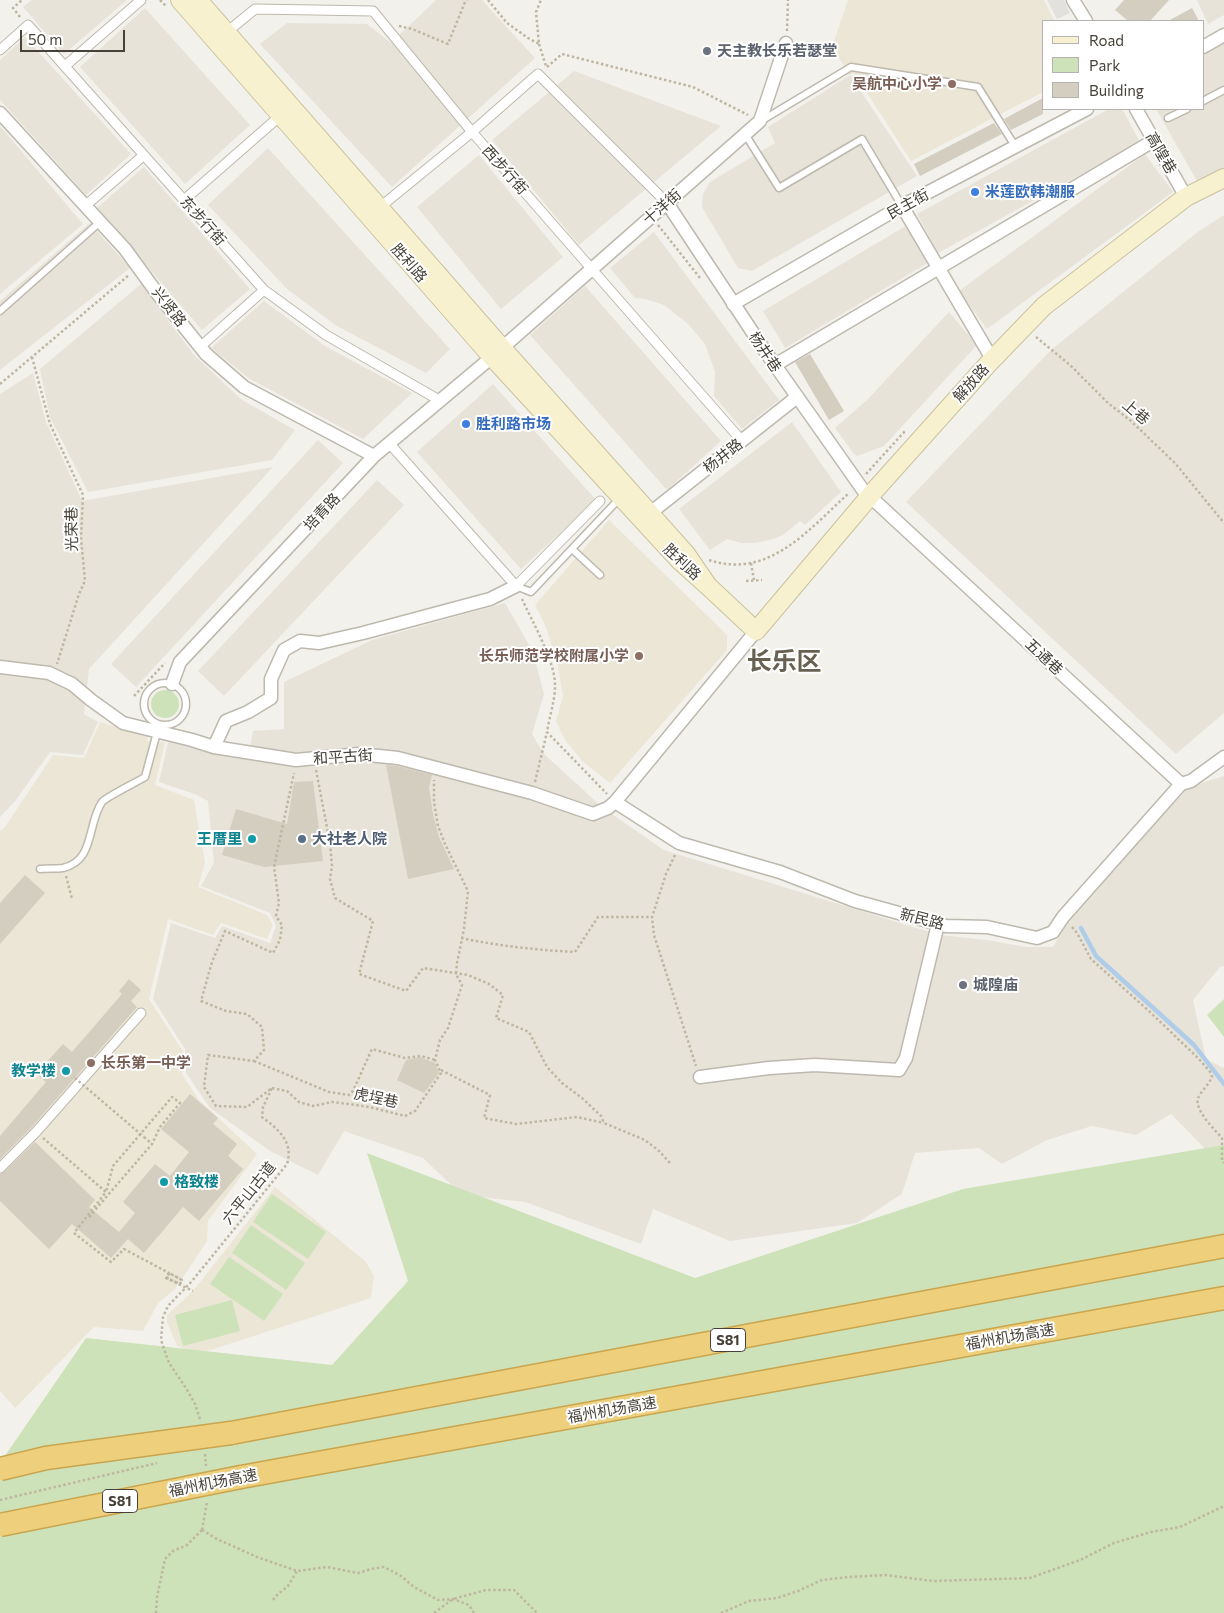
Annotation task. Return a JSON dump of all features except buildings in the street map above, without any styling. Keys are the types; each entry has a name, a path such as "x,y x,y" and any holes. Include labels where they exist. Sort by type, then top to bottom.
{"highway":[{"name":"S81","path":"0,1469 46,1458 231,1433 1224,1246"},
{"name":"福州机场高速","path":"0,1525 241,1477 1224,1298"}],"main road":[{"name":"胜利路","path":"198,0 379,208 497,353 620,498 679,560 708,586"},
{"name":"胜利路","path":"173,4 280,116 497,353 686,554 708,586"},
{"name":"解放路","path":"756,630 869,496 988,364 1044,306 1186,197 1224,178"},
{"path":"708,586 756,630"}],"street":[{"path":"64,66 141,0"},
{"path":"1073,0 1085,20"},
{"name":"西步行街","path":"227,32 256,9 374,11 472,132 742,441"},
{"path":"0,50 28,25"},
{"name":"东步行街","path":"28,25 264,290 326,335 440,400"},
{"path":"1204,46 1224,35"},
{"path":"760,121 786,43"},
{"path":"379,208 472,132 538,74 667,203"},
{"name":"民主街","path":"733,304 902,206 1084,110"},
{"name":"高隍巷","path":"1137,110 1186,197"},
{"name":"兴贤路","path":"0,113 125,249 206,354 244,387 374,456"},
{"path":"184,200 280,116"},
{"name":"十洋街","path":"497,353 760,121"},
{"path":"775,365 1153,141"},
{"path":"85,206 144,155"},
{"name":"杨井巷","path":"667,203 797,397 869,496"},
{"path":"902,206 988,352"},
{"path":"200,347 264,290"},
{"name":"培青路","path":"172,684 180,662 374,456 497,353"},
{"name":"杨井路","path":"649,514 797,397"},
{"path":"389,443 516,586"},
{"name":"五通巷","path":"869,496 1181,784"},
{"path":"214,747 226,721 248,712 271,698 271,679 284,650 300,641 319,643 490,599 516,586 600,500"},
{"path":"615,802 756,630"},
{"path":"0,667 53,674"},
{"name":"和平古街","path":"53,674 72,684 123,723 158,728 214,747 296,760 358,754 379,755 435,766 532,793 593,814 608,808 615,802"},
{"path":"1181,784 1191,781 1224,757"},
{"name":"新民路","path":"615,802 680,843 780,872 855,901 946,926 987,927 1037,938 1053,932 1063,917 1181,784"},
{"path":"700,1077 769,1068 815,1065 899,1070 906,1058 938,924"},
{"path":"0,1168 36,1132 141,1013"}],"lane":[{"path":"760,121 851,67 978,87 1015,146"},
{"path":"1204,100 1224,90"},
{"path":"1168,118 1185,110"},
{"path":"745,134 779,188 862,139 902,206"},
{"path":"0,310 100,222"},
{"path":"516,586 531,592 620,498"},
{"path":"572,548 600,575"},
{"path":"159,684 172,684 183,692 187,704 186,711 178,722 158,728 145,711 145,698 153,687 159,684"},
{"path":"40,869 64,868 80,859 88,846 92,826 103,801 145,777 158,728"}],"path":[{"path":"22,0 13,8 28,25"},
{"path":"160,0 173,4"},
{"path":"385,25 412,29 448,44 464,2 467,0"},
{"path":"488,0 507,23 539,44 536,12 541,0"},
{"path":"786,43 788,0"},
{"path":"538,74 562,54 693,87 760,121"},
{"path":"656,222 702,282"},
{"path":"0,384 138,268"},
{"name":"上巷","path":"1024,326 1070,365 1108,403 1131,421 1175,463 1224,524"},
{"name":"光荣巷","path":"32,357 50,424 83,495 81,538 85,581 53,674"},
{"path":"751,563 754,580"},
{"path":"746,581 762,580"},
{"path":"516,586 543,645 556,686 532,793"},
{"path":"134,696 167,661"},
{"path":"547,732 615,802"},
{"path":"314,759 330,843 332,866 330,879 335,898 374,921 360,974 406,991 423,968 468,975 488,984 503,995 496,1018 529,1032 547,1067 562,1083 601,1116 604,1123"},
{"path":"254,1061 264,1050 262,1026 247,1014 226,1011 201,1002 212,962 225,931 273,953 280,940 282,925 276,916 279,903 274,867 296,760"},
{"path":"435,766 434,802 438,826 468,891 456,974 462,985 448,1028 440,1040 435,1060"},
{"path":"680,843 666,874 652,917 656,943 700,1077"},
{"path":"64,868 72,899"},
{"path":"461,938 528,949 576,952 598,917 652,917"},
{"path":"1063,917 1077,933 1091,958 1150,1012 1211,1073 1212,1077 1198,1098 1198,1105 1206,1120 1222,1138 1222,1160 1224,1163"},
{"path":"272,1088 247,1107 216,1106 204,1087 208,1055 254,1061 329,1092 349,1095 353,1091 372,1049 405,1058 421,1056 435,1060 441,1070 490,1095 484,1118 516,1124 577,1117 604,1123 644,1140 659,1151 671,1164"},
{"name":"虎埕巷","path":"272,1088 287,1090 299,1102 313,1106 332,1102 369,1107 406,1116 415,1111 435,1084 441,1070"},
{"path":"75,1078 152,1144"},
{"name":"六平山古道","path":"201,1427 195,1404 166,1355 161,1340 163,1317 168,1306 192,1282 287,1164 289,1157 286,1140 280,1131 262,1117 263,1107 272,1088"},
{"path":"81,1225 152,1144 160,1127 180,1102 172,1097 113,1166 106,1192 74,1233 111,1262 124,1249 182,1280"},
{"path":"55,1148 106,1192"},
{"path":"182,1280 169,1273 166,1278 193,1291"},
{"path":"169,1274 167,1278 180,1284"},
{"path":"169,1274 167,1278 180,1284"},
{"path":"180,1284 182,1280"},
{"path":"205,1451 206,1470"},
{"path":"0,1500 158,1462"},
{"path":"156,1613 157,1597 165,1559 174,1551 187,1545 202,1530 208,1499"},
{"path":"720,1613 749,1601 777,1598 822,1580 849,1576 885,1575 933,1581 1030,1578 1080,1560 1114,1543 1151,1532 1180,1527 1224,1506"},
{"path":"202,1530 256,1557 297,1571 327,1567 358,1573 384,1567 438,1600 453,1599 486,1590 514,1590 537,1613"},
{"path":"273,1600 288,1586 297,1571"},
{"path":"434,1613 453,1599"},
{"path":"453,1599 468,1604 474,1613"}],"shaded area":[{"path":"32,0 127,0 64,54 23,7"},
{"path":"436,0 482,0 535,58 392,187 260,44 287,23 367,24 391,43"},
{"name":"吴航中心小学","path":"848,0 1044,0 1054,20 1042,20 1042,93 911,161 854,73 850,75 832,47"},
{"path":"1047,0 1064,0 1070,13 1057,19"},
{"path":"1197,0 1224,0 1224,15 1208,24"},
{"path":"145,8 250,125 185,184 80,67"},
{"path":"25,37 131,154 86,195 0,100 0,60"},
{"path":"1224,41 1224,168 1197,181 1157,110 1204,110 1204,51"},
{"path":"574,71 721,126 579,245 492,140"},
{"path":"850,75 917,176 752,271 738,268 702,207 703,194 710,182 775,143 768,127"},
{"path":"1107,110 1123,110 1140,142 938,253 917,214"},
{"path":"0,126 83,224 0,294"},
{"path":"268,148 450,349 426,373 337,326 287,289 208,205"},
{"path":"1145,154 1173,192 987,329 959,291"},
{"path":"479,155 563,257 501,309 417,207"},
{"path":"144,167 250,289 202,330 97,208"},
{"path":"1224,215 1224,713 1176,754 906,502 1051,350 1199,231"},
{"path":"90,223 130,268 0,370 0,301"},
{"path":"909,224 931,261 785,348 763,311"},
{"path":"654,232 779,400 742,429 714,396 715,372 705,344 688,324 664,305 635,298 610,268"},
{"path":"141,284 194,355 242,400 295,430 272,460 88,492 50,417 40,369"},
{"path":"585,286 721,441 667,490 530,335"},
{"path":"264,301 325,346 412,393 363,439 250,379 211,348"},
{"path":"949,312 977,345 884,446 857,456 835,428 868,399"},
{"path":"33,373 46,422 82,501 273,467 89,669 84,714 98,722 83,755 50,752 16,800 0,817 0,394"},
{"path":"493,384 596,500 521,569 417,452"},
{"path":"792,422 841,492 805,525 800,521 783,535 755,543 741,543 727,539 710,550 679,509"},
{"path":"318,440 343,463 136,687 111,664"},
{"path":"377,480 404,505 224,696 198,671"},
{"name":"长乐师范学校附属小学","path":"609,520 727,635 727,650 610,783 583,762 565,740 556,721 563,696 557,661 546,627 535,605"},
{"path":"505,603 533,652 544,694 532,734 544,754 603,808 664,850 939,935 987,940 1026,947 1053,947 1070,918 1092,890 1189,787 1224,776 1224,966 1220,967 1193,1000 1206,1059 1224,1068 1224,1151 1214,1158 1171,1114 1136,1135 1092,1126 1047,1140 1002,1164 979,1148 915,1153 902,1194 857,1223 730,1241 653,1209 641,1244 525,1202 462,1195 423,1158 344,1131 318,1175 270,1151 210,1108 186,1073 185,1049 153,999 171,923 215,938 222,926 270,943 276,926 270,913 201,886 214,863 208,801 197,795 159,782 168,743 172,737 248,758 253,731 284,729 284,682 372,640"},
{"name":"长乐第一中学","path":"100,722 148,735 147,741 165,742 155,785 194,800 205,863 198,887 267,915 273,925 267,939 221,923 213,935 168,919 149,999 184,1053 182,1074 198,1099 257,1154 208,1221 207,1241 175,1289 158,1303 143,1331 94,1327 15,1408 0,1391 0,831 5,827 53,755 84,758"},
{"path":"275,1187 366,1262 374,1276 371,1298 198,1354 177,1346 167,1322 167,1315 193,1291"}],"green space":[{"path":"165,690 175,694 179,704 175,714 165,718 155,714 151,704 155,694"},
{"path":"1224,999 1224,1037 1207,1015"},
{"path":"1224,1145 1224,1613 0,1613 0,1463 86,1338 332,1365 408,1281 367,1153 695,1278 963,1189"},
{"path":"272,1194 326,1232 308,1259 253,1222"},
{"path":"251,1225 305,1263 286,1290 232,1253"},
{"path":"229,1257 283,1294 264,1321 210,1284"},
{"path":"232,1300 240,1331 183,1346 175,1315"}],"waterway":[{"path":"1081,928 1096,956 1194,1045 1224,1084"}],"place":[{"name":"天主教长乐若瑟堂","path":"707,51"},
{"name":"吴航中心小学","path":"952,84"},
{"name":"米莲欧韩潮服","path":"975,192"},
{"name":"胜利路市场","path":"466,424"},
{"name":"长乐师范学校附属小学","path":"639,656"},
{"name":"王厝里","path":"252,839"},
{"name":"大社老人院","path":"302,839"},
{"name":"城隍庙","path":"963,985"},
{"name":"长乐第一中学","path":"91,1063"},
{"name":"教学楼","path":"66,1071"},
{"name":"格致楼","path":"164,1182"}],"district":[{"name":"长乐区","path":"784,662"}]}
